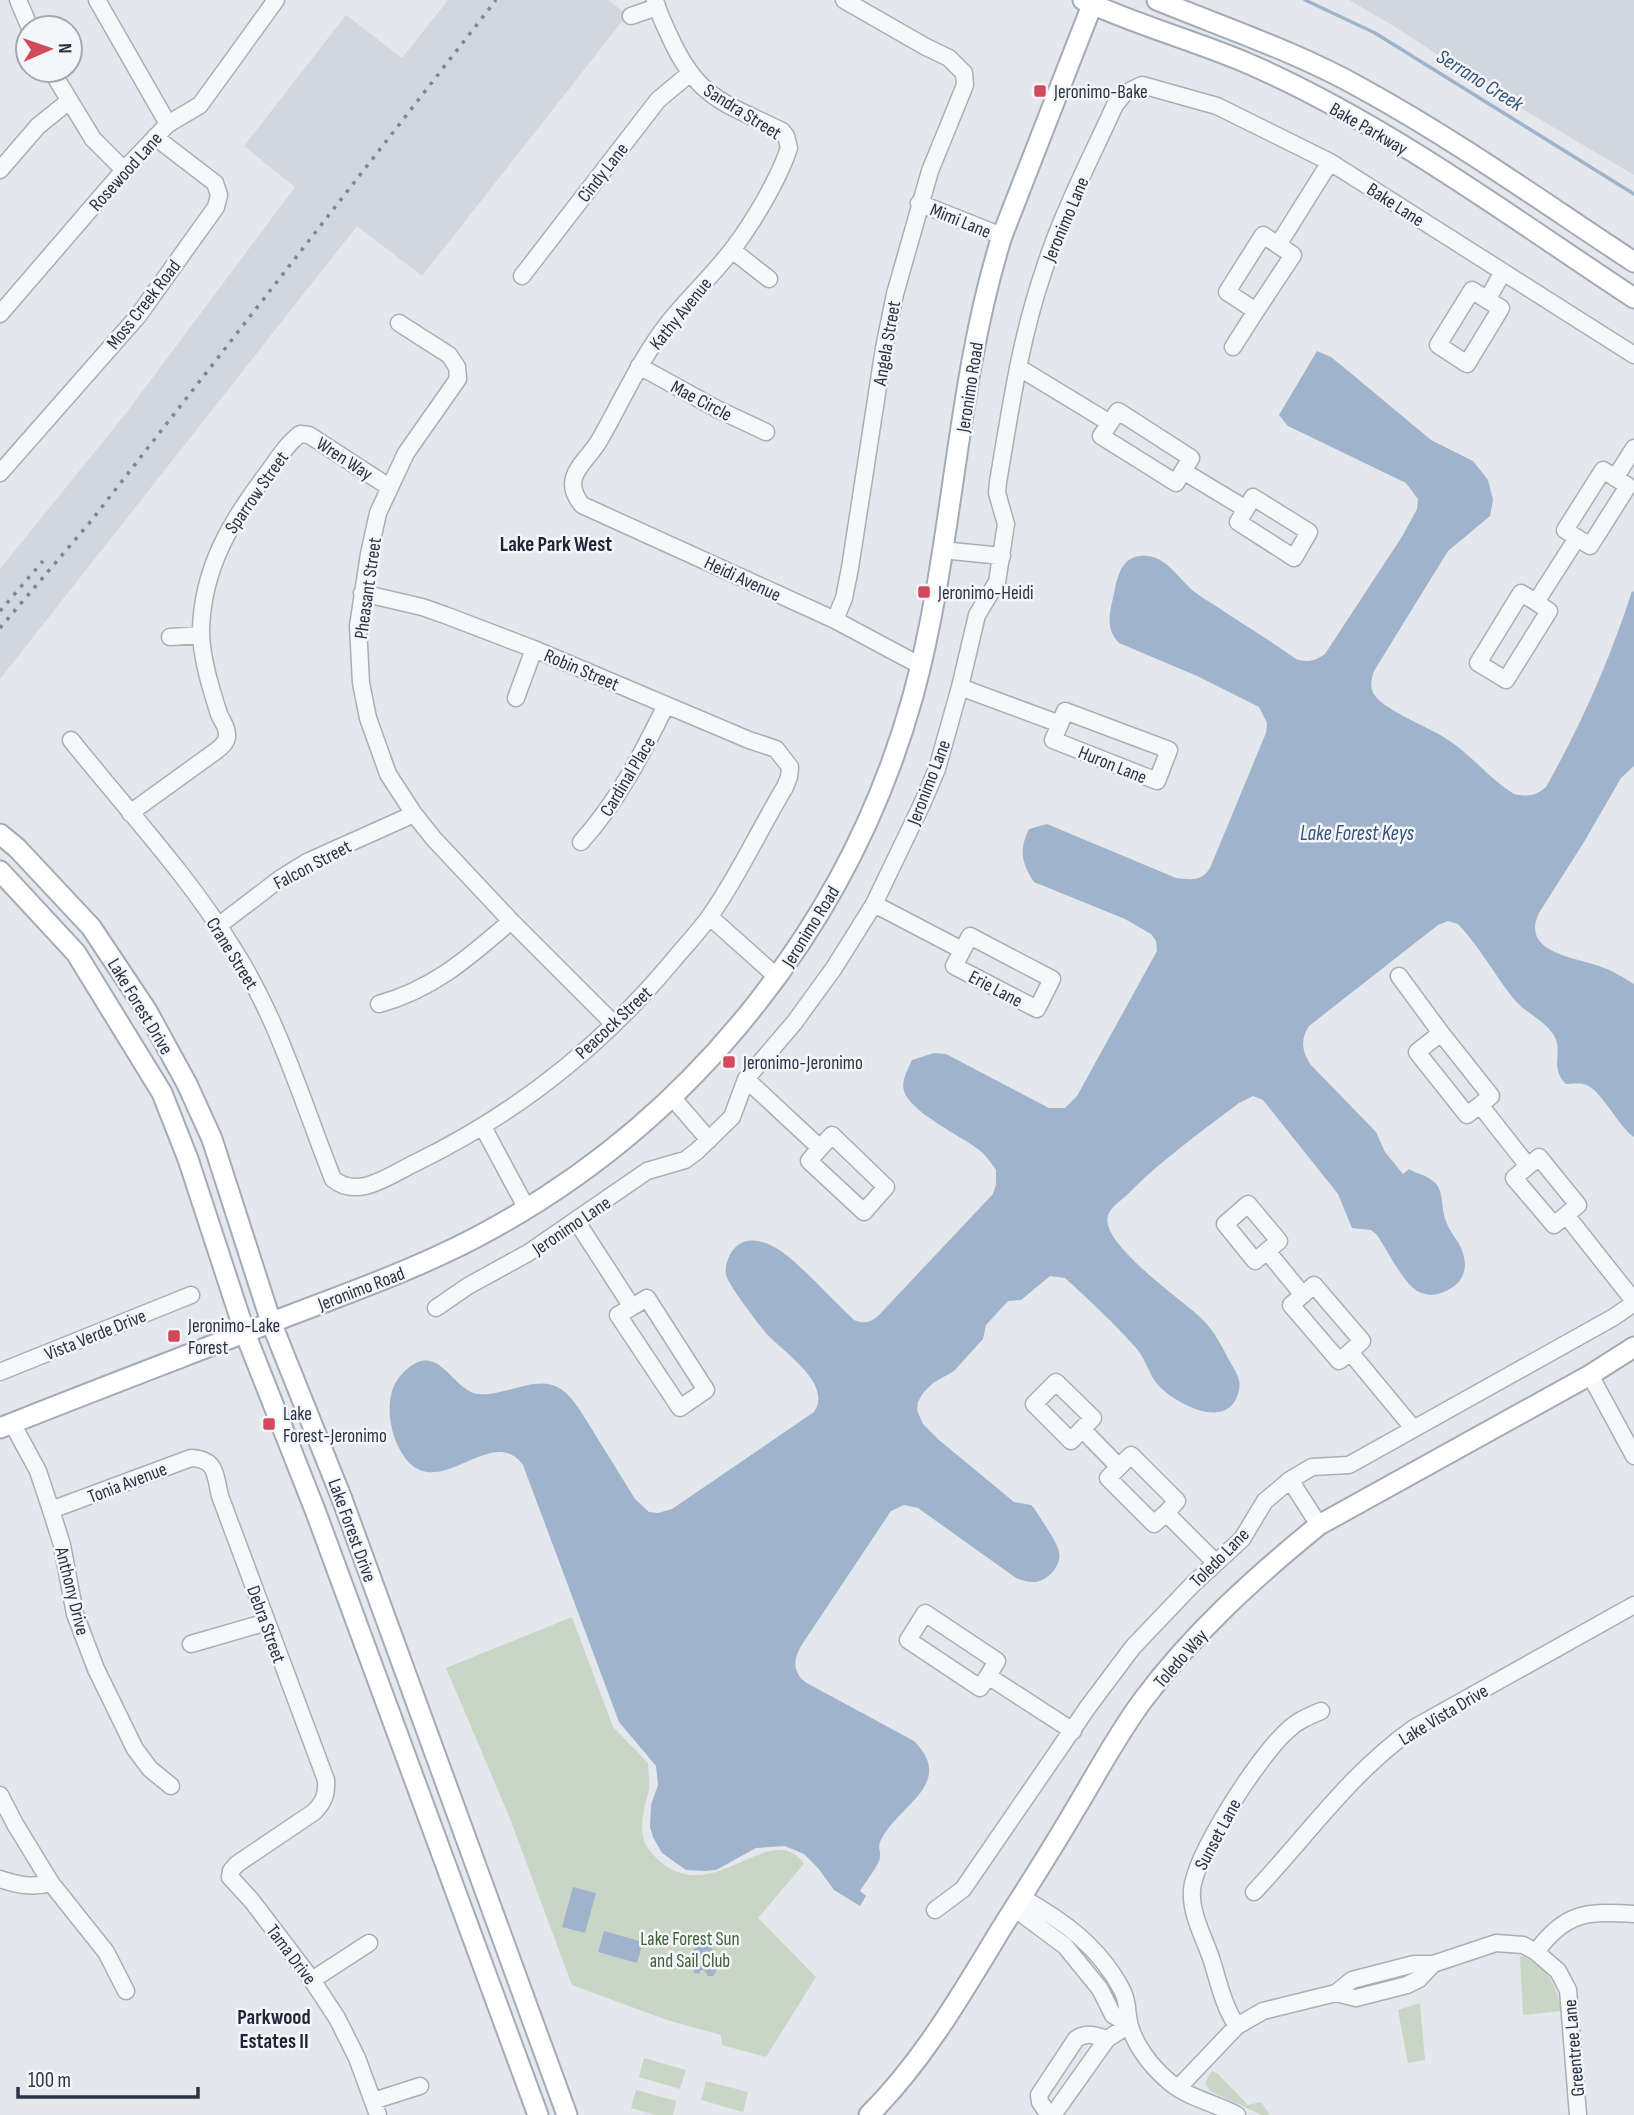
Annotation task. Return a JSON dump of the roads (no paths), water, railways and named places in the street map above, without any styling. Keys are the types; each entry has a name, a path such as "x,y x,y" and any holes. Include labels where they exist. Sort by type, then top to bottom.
{"main road":[{"name":"Bake Parkway","path":"1157,0 1281,51 1359,87 1430,128 1634,262"},
{"name":"Bake Parkway","path":"1089,2 1247,63 1345,113 1415,154 1634,298"},
{"name":"Jeronimo Road","path":"6,1425 401,1274 527,1209 607,1154 672,1097 725,1040 777,977 812,927 840,878 894,755 921,666 985,297 1002,236 1089,2"},
{"name":"Lake Forest Drive","path":"0,834 17,848 91,927 148,1011 187,1084 212,1139 271,1322 342,1499 567,2115"},
{"name":"Lake Forest Drive","path":"0,871 76,953 162,1093 188,1159 245,1333 320,1522 538,2115"},
{"name":"Toledo Way","path":"869,2115 884,2101 946,2019 1115,1741 1160,1679 1227,1606 1319,1525 1590,1375 1634,1347"}],"street":[{"path":"97,0 167,124"},
{"name":"Rosewood Lane","path":"0,314 167,124 200,105 276,0"},
{"name":"Angela Street","path":"835,620 844,598 850,568 884,348 895,295 919,203 965,85 964,73 949,58 844,0"},
{"path":"631,16 656,4"},
{"name":"Sandra Street","path":"656,4 681,62 689,74 714,97 740,113 782,131 788,141"},
{"name":"Cindy Lane","path":"522,276 659,100 689,74"},
{"path":"59,84 93,139 124,170"},
{"name":"Bake Lane","path":"1142,85 1217,106 1330,162 1634,355"},
{"name":"Jeronimo Lane","path":"436,1308 468,1286 577,1222 647,1171 685,1160 709,1140 732,1117 746,1079 794,1023 834,968 874,904 937,769 977,615 997,582 1006,524 997,493 998,482 1018,367 1042,275 1059,230 1115,105 1124,94 1142,85"},
{"path":"0,170 38,126 69,101"},
{"name":"Moss Creek Road","path":"0,473 138,316 216,207 219,195 211,179 155,137"},
{"name":"Kathy Avenue","path":"573,486 580,464 597,444 639,366 669,322 732,250 755,216 782,165 789,148 788,141"},
{"path":"1278,245 1330,162"},
{"name":"Mimi Lane","path":"919,203 1002,236"},
{"path":"1233,347 1293,255 1263,236 1227,292 1256,311"},
{"path":"732,250 769,279"},
{"path":"1487,300 1503,272"},
{"path":"1472,290 1487,300 1501,308 1467,364 1438,345 1472,290"},
{"name":"Pheasant Street","path":"399,323 449,355 457,367 458,379 413,442 378,513 362,593 359,638 364,700 387,774 414,814 511,920 614,1024"},
{"name":"Mae Circle","path":"639,366 717,409 766,432"},
{"path":"1018,367 1110,423"},
{"path":"1118,411 1191,458 1176,483 1101,436 1110,423 1118,411"},
{"name":"Wren Way","path":"300,435 315,438 389,487"},
{"name":"Sparrow Street","path":"130,813 216,751 226,740 227,733 217,705 201,635 208,581 215,556 226,533 286,447 300,435"},
{"path":"1615,478 1634,448"},
{"path":"1603,470 1615,478 1628,486 1590,546 1565,530 1603,470"},
{"path":"1183,471 1246,509"},
{"name":"Heidi Avenue","path":"573,486 575,497 582,505 835,620 921,666"},
{"path":"1536,602 1577,538"},
{"path":"942,550 1002,556"},
{"name":"Robin Street","path":"362,593 422,607 534,649 776,749 790,767"},
{"path":"1521,593 1536,602 1549,611 1506,680 1478,663 1521,593"},
{"path":"170,637 201,635"},
{"path":"516,698 534,649"},
{"name":"Huron Lane","path":"960,687 1060,724"},
{"name":"Cardinal Place","path":"581,842 603,817 641,756 666,705"},
{"name":"Huron Lane","path":"1065,711 1169,750 1157,781 1054,740 1060,724 1065,711"},
{"name":"Crane Street","path":"71,740 177,869 234,950 287,1054 333,1179 351,1188"},
{"name":"Peacock Street","path":"351,1188 374,1182 483,1127 566,1067 614,1024 649,990 710,917 742,866 785,787 790,767"},
{"name":"Falcon Street","path":"218,926 281,878 307,862 414,814"},
{"name":"Erie Lane","path":"874,904 962,950"},
{"path":"710,917 777,977"},
{"path":"379,1004 405,997 431,984 470,956 511,920"},
{"name":"Erie Lane","path":"970,936 1052,979 1037,1009 954,966 962,950 970,936"},
{"path":"1399,976 1491,1096 1467,1115 1417,1052 1441,1033"},
{"path":"746,1079 820,1148"},
{"path":"672,1097 709,1140"},
{"path":"1480,1105 1528,1166"},
{"path":"483,1127 527,1209"},
{"path":"832,1135 886,1187 864,1212 809,1161 820,1148 832,1135"},
{"path":"1539,1157 1578,1205 1566,1215 1554,1225 1514,1178 1539,1157"},
{"path":"1566,1215 1634,1302"},
{"path":"577,1222 632,1307"},
{"path":"1267,1251 1303,1295"},
{"path":"1314,1285 1362,1341 1350,1352 1339,1361 1291,1305 1314,1285"},
{"name":"Vista Verde Drive","path":"0,1372 191,1295"},
{"path":"647,1298 706,1390 680,1408 618,1315 632,1307 647,1298"},
{"name":"Toledo Lane","path":"935,1910 963,1889 1133,1647 1185,1591 1242,1539 1265,1501 1290,1480 1312,1467 1349,1465 1614,1317 1634,1302"},
{"path":"1350,1352 1413,1428"},
{"path":"1590,1375 1634,1456"},
{"name":"Anthony Drive","path":"6,1425 38,1471 62,1545 75,1614 96,1669 135,1749 150,1769 171,1786"},
{"path":"1082,1429 1119,1467"},
{"path":"1131,1455 1177,1502 1166,1513 1154,1524 1108,1478 1131,1455"},
{"name":"Tonia Avenue","path":"51,1510 191,1458 203,1458"},
{"name":"Debra Street","path":"203,1458 211,1464 220,1496 326,1780 327,1792 323,1803 314,1812 237,1864 230,1871 230,1877"},
{"path":"1290,1480 1319,1525"},
{"path":"1166,1513 1216,1563"},
{"name":"Lake Vista Drive","path":"1254,1892 1350,1781 1396,1741 1414,1728 1634,1605"},
{"path":"925,1613 998,1661 988,1676 980,1688 908,1640 925,1613"},
{"path":"191,1644 267,1622"},
{"path":"988,1676 1073,1731"},
{"name":"Sunset Lane","path":"1237,2026 1227,2010 1192,1905 1195,1872 1227,1812 1268,1752 1289,1729 1304,1718 1321,1711"},
{"path":"0,1795 51,1883 106,1952 126,1991"},
{"name":"Tama Drive","path":"230,1877 312,1980 337,2018 357,2058 376,2108"},
{"path":"0,1879 23,1886 51,1883"},
{"path":"1018,1903 1058,1918 1096,1952 1122,1990 1129,2008 1129,2025 1149,2059 1166,2079 1203,2102 1234,2114"},
{"path":"1178,2088 1237,2026 1263,2011 1336,1993 1356,1998 1407,1985 1419,1979 1433,1964 1496,1943 1523,1945 1536,1952 1556,1927 1574,1917 1605,1913 1634,1914"},
{"path":"312,1980 369,1943"},
{"name":"Greentree Lane","path":"1536,1952 1558,1971 1568,1990 1578,2115"},
{"path":"1107,2039 1083,2034 1076,2039 1039,2095 1040,2102 1051,2115 1107,2039 1129,2025"},
{"path":"376,2108 420,2086"}],"water":[{"name":"Lake Forest Keys","path":"1317,351 1331,357 1431,440 1473,461 1488,480 1493,500 1490,516 1448,551 1374,671 1372,688 1382,702 1451,742 1514,794 1535,794 1546,787 1571,740 1594,692 1632,591 1634,592 1634,766 1621,778 1539,913 1535,926 1543,945 1552,951 1603,968 1634,984 1634,1137 1590,1087 1566,1084 1558,1071 1558,1047 1553,1034 1513,998 1458,924 1448,921 1438,925 1309,1026 1303,1046 1311,1065 1376,1132 1385,1152 1403,1174 1409,1169 1437,1185 1446,1221 1465,1261 1465,1269 1459,1281 1454,1287 1435,1295 1413,1288 1377,1235 1371,1230 1352,1228 1338,1194 1263,1100 1253,1096 1239,1103 1154,1170 1115,1205 1109,1213 1108,1225 1127,1254 1211,1329 1238,1378 1236,1399 1229,1408 1220,1412 1209,1412 1186,1405 1165,1392 1129,1340 1065,1278 1050,1276 1021,1300 1008,1301 986,1325 983,1339 954,1371 933,1383 923,1393 917,1410 923,1424 939,1440 1014,1502 1034,1508 1058,1548 1056,1568 1038,1581 1016,1578 918,1508 904,1505 891,1511 803,1643 795,1663 805,1682 914,1741 925,1756 929,1769 921,1792 883,1836 879,1846 879,1860 860,1891 866,1896 860,1906 834,1890 804,1854 785,1846 756,1848 716,1870 686,1870 662,1853 653,1837 650,1827 651,1805 658,1785 656,1766 619,1722 523,1465 510,1454 494,1452 444,1470 428,1472 413,1466 399,1448 392,1427 390,1398 393,1388 407,1369 418,1362 428,1361 437,1364 469,1391 478,1394 542,1383 561,1389 579,1408 635,1499 649,1512 658,1513 672,1509 814,1412 818,1401 817,1390 811,1379 765,1332 728,1280 726,1267 733,1250 748,1241 773,1246 797,1265 854,1320 867,1322 878,1316 993,1194 996,1184 996,1170 983,1154 926,1115 908,1099 903,1083 912,1060 934,1053 946,1054 1049,1108 1065,1108 1077,1096 1157,951 1156,941 1151,934 1125,919 1034,882 1026,869 1023,856 1029,829 1047,824 1176,878 1200,877 1210,868 1266,733 1267,723 1259,707 1197,676 1119,643 1110,627 1110,616 1123,566 1127,561 1140,556 1161,561 1199,595 1296,659 1311,661 1325,654 1403,535 1417,509 1418,499 1406,483 1288,426 1279,415"},
{"path":"573,1887 596,1893 585,1933 562,1927"},
{"path":"604,1931 643,1942 637,1963 598,1952"},
{"path":"700,1945 710,1946 714,1953 717,1966 713,1976 708,1976 704,1970 699,1974 694,1973 691,1954"}],"waterway":[{"name":"Serrano Creek","path":"1305,0 1375,33 1634,194"}],"railway":[{"path":"0,628 91,521 496,0"},
{"path":"0,611 43,561"}],"place":[{"name":"Jeronimo-Bake","path":"1040,91"},
{"name":"Jeronimo-Heidi","path":"924,592"},
{"name":"Jeronimo-Jeronimo","path":"729,1062"},
{"name":"Jeronimo-Lake Forest","path":"174,1336"},
{"name":"Lake Forest-Jeronimo","path":"269,1424"}],"district":[{"name":"Lake Park West","path":"556,544"},
{"name":"Parkwood Estates II","path":"274,2029"}],"park label":[{"name":"Lake Forest Sun and Sail Club","path":"690,1949"}]}
